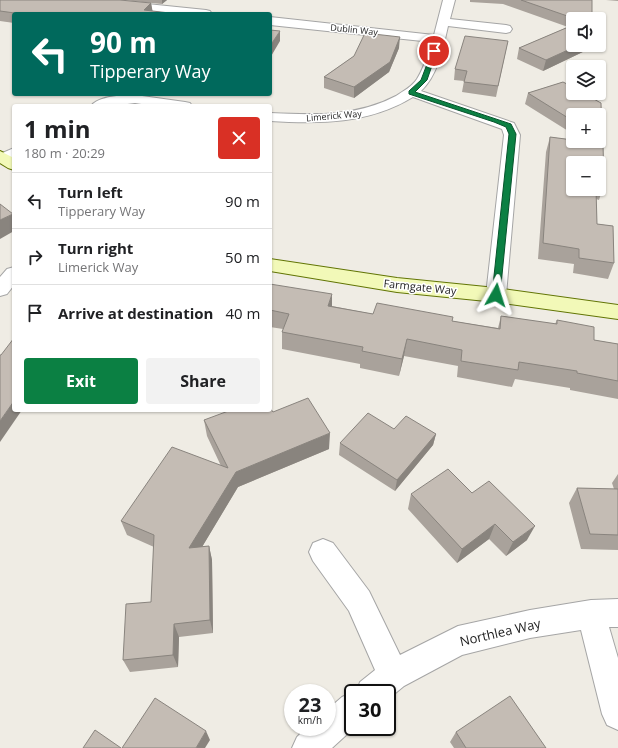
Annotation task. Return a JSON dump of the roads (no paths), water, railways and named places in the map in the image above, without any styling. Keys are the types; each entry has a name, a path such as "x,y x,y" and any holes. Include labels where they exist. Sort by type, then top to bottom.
{"street":[{"path":"75,0 187,12"},
{"name":"Limerick Way","path":"272,117 327,118 365,114 392,105 411,92 424,80 449,0"},
{"name":"Dublin Way","path":"272,21 438,39"},
{"path":"443,22 506,29"},
{"path":"411,92 509,126 512,134 496,295"},
{"path":"104,104 116,100 135,99 171,104"},
{"name":"Farmgate Way","path":"272,265 397,285 496,295 618,312"},
{"path":"0,289 12,275"},
{"path":"323,552 359,601 382,684"},
{"path":"604,613 618,714"},
{"name":"Northlea Way","path":"382,684 458,641 530,624 604,613"},
{"path":"308,748 344,716"}]}
